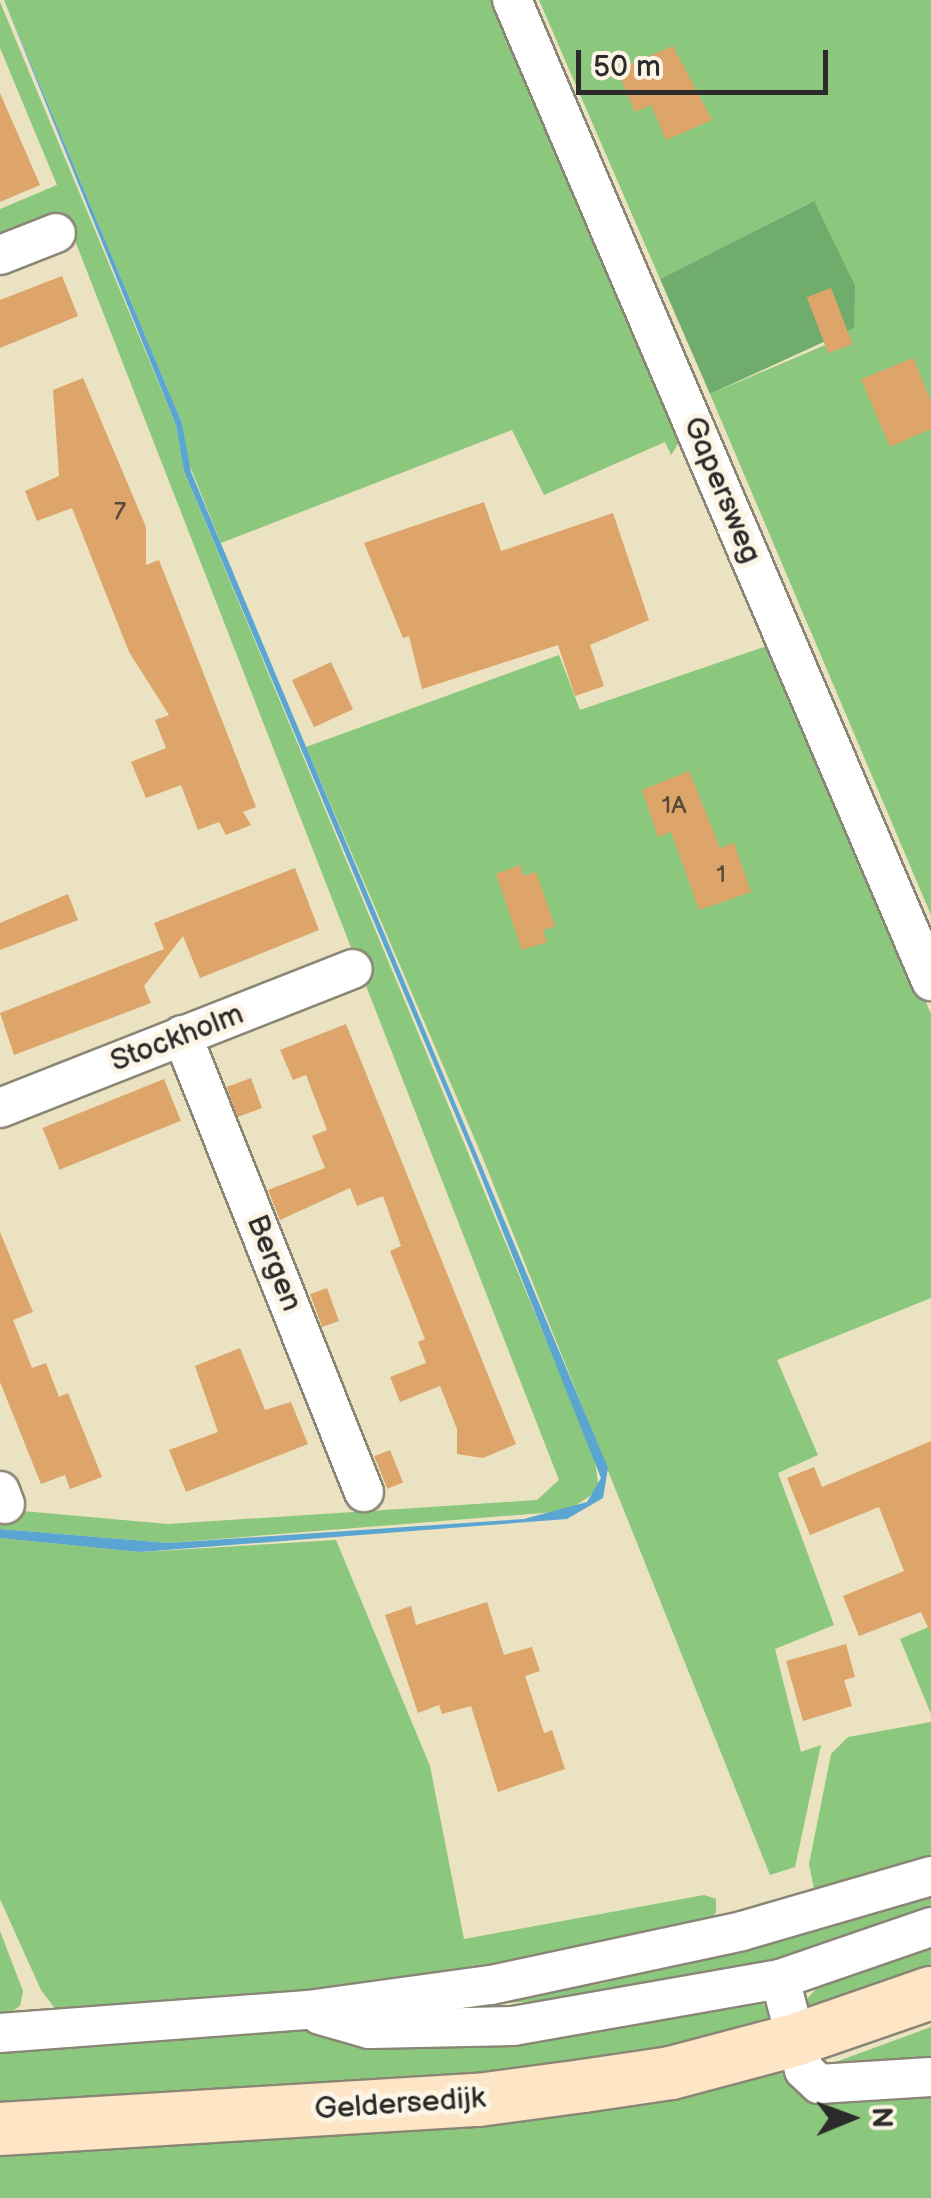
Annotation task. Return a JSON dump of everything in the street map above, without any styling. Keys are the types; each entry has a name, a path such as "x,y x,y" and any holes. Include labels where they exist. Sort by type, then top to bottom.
{"main road":[{"name":"Geldersedijk","path":"0,2129 478,2100 672,2072 795,2040 931,1993"}],"street":[{"name":"Gapersweg","path":"512,0 931,981"},
{"path":"0,255 56,233"},
{"name":"Stockholm","path":"0,1108 353,969"},
{"name":"Bergen","path":"182,1035 364,1492"},
{"path":"0,2034 308,2010 622,1959 931,1876"},
{"path":"308,2010 369,2029 513,2026 780,1979 931,1926"},
{"path":"780,1979 804,2070 832,2088 931,2077"}],"green space":[{"path":"4,0 504,0 681,438 671,455 665,442 544,495 512,430 221,543 189,464 182,423"},
{"path":"539,0 931,0 931,915 710,394 844,337 814,201 660,279"},
{"path":"0,2 176,425 184,471 594,1455 599,1490 567,1511 168,1543 0,1529 0,1509 168,1524 537,1500 559,1480 65,215 0,240 0,209 57,185 0,48"},
{"path":"814,201 855,286 854,328 710,394 660,279"},
{"path":"770,645 931,1014 931,1298 777,1360 818,1455 778,1473 834,1625 775,1649 801,1752 821,1745 795,1867 770,1875 482,1156 306,747 559,655 580,710"},
{"path":"0,1538 140,1552 336,1540 430,1766 464,1939 704,1895 716,1899 716,1912 710,1922 431,1982 60,2015 41,1990 0,1899"},
{"path":"931,1626 931,1714 900,1639"},
{"path":"931,1722 931,1863 815,1894 809,1864 831,1754 848,1737"},
{"path":"931,1891 931,1915 805,1961 590,1998 471,2005 604,1983"},
{"path":"0,1931 23,1991 20,2006 0,2019"},
{"path":"931,1936 931,1972 810,2015 806,2000 829,1975"},
{"path":"752,2001 765,2005 776,2024 605,2064 0,2112 0,2044 269,2029 381,2035"},
{"path":"931,2027 931,2065 851,2074 833,2063"},
{"path":"784,2062 791,2075 931,2072 931,2198 0,2198 0,2149"}],"water":[{"path":"4,0 182,423 191,472 608,1468 603,1498 567,1519 140,1552 0,1538 0,1529 168,1543 524,1519 587,1502 601,1478 474,1159 184,471 176,425"}],"building":[{"path":"673,46 712,120 666,140 651,105 635,112 617,70"},
{"path":"0,93 40,185 0,202"},
{"path":"62,276 78,316 0,348 0,300"},
{"path":"831,288 853,344 828,353 807,297"},
{"path":"913,358 931,401 931,429 890,447 861,379"},
{"path":"83,378 146,527 146,565 159,560 256,807 243,812 251,825 226,835 219,822 198,830 181,785 146,798 131,762 166,748 155,720 169,715 129,652 72,508 37,521 25,491 59,476 53,390"},
{"path":"484,502 501,551 613,513 649,620 590,645 604,686 575,696 558,645 422,689 409,636 403,638 364,543"},
{"path":"331,662 353,709 314,727 292,680"},
{"path":"689,771 720,848 734,843 751,892 699,910 671,832 658,837 642,790"},
{"path":"520,865 524,876 536,872 555,926 543,930 547,942 522,950 496,874"},
{"path":"295,868 319,930 200,978 183,936 144,986 151,1003 14,1055 0,1013 164,949 154,923"},
{"path":"68,894 78,920 0,950 0,923"},
{"path":"346,1024 516,1444 483,1458 457,1454 457,1429 440,1386 400,1402 390,1377 426,1363 418,1342 425,1339 390,1251 401,1246 383,1196 357,1206 350,1188 280,1220 268,1190 325,1168 312,1136 327,1130 306,1075 293,1080 280,1050"},
{"path":"251,1078 262,1108 238,1117 227,1087"},
{"path":"164,1079 181,1121 59,1170 43,1128"},
{"path":"0,1232 33,1312 13,1320 32,1368 46,1363 59,1397 68,1393 102,1477 70,1489 65,1475 41,1484 0,1382"},
{"path":"327,1288 339,1321 322,1327 310,1294"},
{"path":"240,1348 265,1410 291,1402 308,1444 186,1492 169,1450 218,1432 195,1366"},
{"path":"931,1441 931,1634 921,1612 859,1636 843,1596 904,1571 879,1507 810,1535 787,1478 814,1467 822,1487"},
{"path":"390,1450 403,1482 387,1489 374,1456"},
{"path":"487,1602 504,1655 532,1647 540,1671 525,1676 544,1733 552,1730 565,1769 498,1792 471,1706 442,1714 439,1705 418,1713 385,1615 411,1606 416,1625"},
{"path":"846,1644 855,1677 844,1680 852,1706 803,1721 786,1661"}]}
